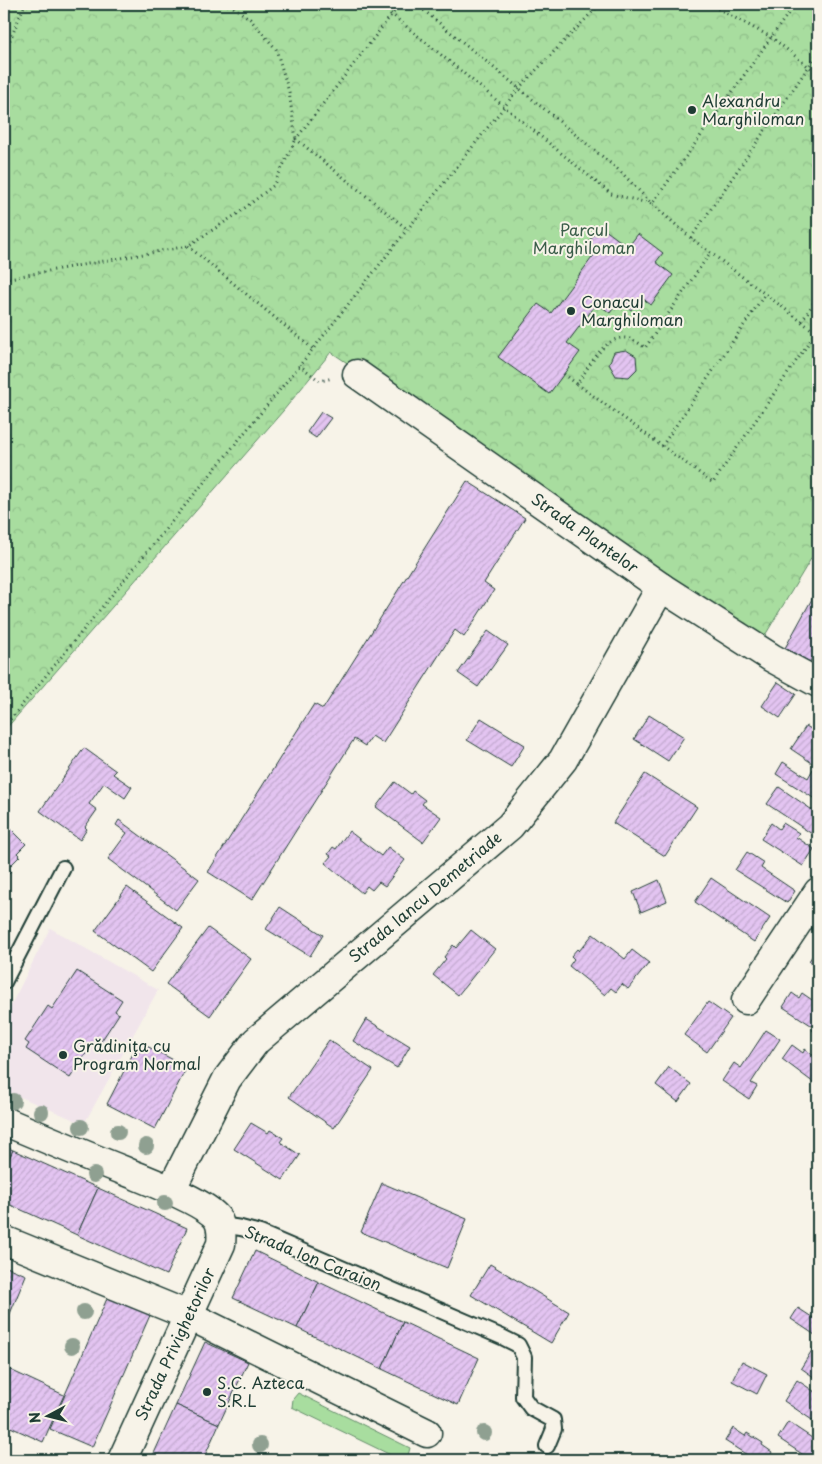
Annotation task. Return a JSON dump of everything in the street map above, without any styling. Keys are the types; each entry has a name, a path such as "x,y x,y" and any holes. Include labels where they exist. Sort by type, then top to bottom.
{"street":[{"name":"Strada Plantelor","path":"357,374 661,587 772,658 818,684"},
{"name":"Strada Iancu Demetriade","path":"171,1190 228,1079 256,1041 510,826 563,760 661,587"},
{"path":"746,1000 818,892"},
{"name":"Strada Ion Caraion","path":"4,1121 171,1190 207,1209 221,1226"},
{"name":"Strada Privighetorilor","path":"122,1460 221,1244 221,1226"},
{"path":"4,1240 188,1315 427,1433"}],"lane":[{"path":"4,982 63,868"},
{"name":"Strada Ion Caraion","path":"221,1226 242,1228 260,1233 518,1345 524,1357 523,1397 531,1408 553,1420 554,1429 547,1446"}],"path":[{"path":"4,54 25,4"},
{"path":"229,4 250,19 276,49 289,92 296,139 408,229"},
{"path":"379,4 611,194 652,204"},
{"path":"4,279 188,246 237,214 273,186 296,139 400,4"},
{"path":"416,4 620,171 652,204 691,238 817,333 712,483 564,374"},
{"path":"4,728 313,349 519,88 600,4"},
{"path":"709,4 771,37 818,74"},
{"path":"652,204 795,4"},
{"path":"691,238 818,53"},
{"path":"188,246 313,349"},
{"path":"577,384 604,346 616,338 629,338 639,342 645,348 710,253"},
{"path":"662,446 765,294"},
{"path":"802,321 818,296"},
{"path":"299,365 320,381 357,374"}],"shaded area":[{"name":"Grădiniţa cu Program Normal","path":"50,928 158,990 84,1124 4,1090 4,1019"}],"green space":[{"name":"Parcul Marghiloman","path":"4,4 818,4 818,547 761,642 331,352 283,411 4,731"},
{"path":"298,1393 410,1448 407,1459 401,1460 292,1407 293,1399"}],"building":[{"name":"Conacul Marghiloman","path":"600,226 628,247 638,234 663,253 656,262 673,275 651,305 641,297 631,310 619,301 610,313 597,303 567,343 580,352 549,394 498,357 538,304 551,313 597,251 587,244"},
{"path":"626,350 636,356 637,369 629,377 616,376 609,364 614,352"},
{"path":"321,412 331,418 316,438 307,432"},
{"path":"467,481 525,518 484,583 494,590 464,637 455,630 383,743 372,736 365,746 354,739 252,900 208,872 314,704 323,709"},
{"path":"818,588 818,647 810,662 785,648"},
{"path":"488,631 508,645 478,687 458,673"},
{"path":"778,682 796,694 780,718 762,706"},
{"path":"649,715 684,737 668,761 634,739"},
{"path":"481,718 525,745 511,767 467,740"},
{"path":"806,726 818,733 818,767 791,749"},
{"path":"84,748 116,771 113,774 132,787 125,798 104,783 89,804 97,810 85,827 87,829 80,840 40,811"},
{"path":"783,762 808,778 813,769 818,773 818,801 776,774"},
{"path":"645,774 697,807 665,856 613,823"},
{"path":"395,782 411,794 413,791 425,800 422,804 441,817 423,842 376,807"},
{"path":"779,787 818,814 818,838 767,804"},
{"path":"119,820 199,879 176,910 108,859 127,833 116,825"},
{"path":"4,822 26,844 17,853 20,856 8,868 11,871 5,877 8,880 4,884"},
{"path":"771,823 779,829 783,823 799,833 796,837 814,849 803,866 761,839"},
{"path":"349,831 381,856 388,847 405,860 385,886 379,882 372,890 367,886 362,893 325,863 331,856 328,854 333,847 336,849"},
{"path":"747,852 764,863 761,868 795,891 787,903 735,870"},
{"path":"711,878 770,918 754,942 695,902"},
{"path":"659,880 667,901 641,912 633,892"},
{"path":"127,887 183,928 151,972 95,931"},
{"path":"280,907 323,935 310,956 266,929"},
{"path":"208,928 251,959 210,1016 166,984"},
{"path":"471,930 495,949 458,995 433,975 446,959 444,957 453,945 456,948"},
{"path":"593,934 625,959 632,950 649,963 628,989 622,984 616,992 611,988 605,995 569,966 574,959 571,956 577,949 579,951"},
{"path":"818,947 818,966 809,961"},
{"path":"77,971 122,1000 115,1011 119,1014 98,1046 93,1043 70,1078 26,1049 29,1044 25,1041 48,1006 52,1009"},
{"path":"792,993 799,998 802,993 818,1004 818,1034 812,1030 814,1027 783,1007"},
{"path":"708,1002 731,1018 707,1052 684,1035"},
{"path":"366,1019 410,1046 397,1068 353,1041"},
{"path":"766,1030 780,1039 751,1083 757,1086 749,1099 722,1081 734,1063 741,1068"},
{"path":"329,1040 373,1070 334,1128 289,1097"},
{"path":"139,1042 187,1067 155,1129 107,1104"},
{"path":"792,1045 803,1053 805,1049 818,1059 818,1086 782,1059"},
{"path":"669,1067 691,1084 678,1102 656,1085"},
{"path":"251,1123 268,1133 270,1130 283,1138 280,1142 300,1155 283,1180 234,1149"},
{"path":"4,1146 13,1150 4,1170"},
{"path":"13,1150 98,1188 77,1235 4,1202 4,1170"},
{"path":"382,1183 467,1219 447,1268 361,1232"},
{"path":"98,1188 187,1228 166,1275 77,1235"},
{"path":"255,1251 319,1282 297,1328 233,1298"},
{"path":"490,1264 569,1312 551,1343 471,1295"},
{"path":"4,1266 26,1275 7,1321 4,1319"},
{"path":"319,1282 403,1322 382,1369 297,1328"},
{"path":"109,1294 151,1313 92,1447 50,1429"},
{"path":"798,1308 818,1321 818,1337 791,1319"},
{"path":"403,1322 479,1358 458,1405 382,1369"},
{"path":"205,1342 248,1362 219,1424 176,1405"},
{"path":"814,1347 818,1350 818,1380 801,1368"},
{"path":"742,1361 767,1374 757,1394 732,1381"},
{"path":"4,1367 64,1395 43,1442 4,1424"},
{"path":"797,1380 818,1394 818,1424 784,1401"},
{"path":"176,1405 219,1424 203,1460 151,1460"},
{"path":"788,1422 818,1442 818,1460 811,1460 778,1438"},
{"path":"733,1428 745,1436 747,1433 763,1443 762,1445 772,1452 771,1454 780,1460 755,1460 725,1441"}],"place":[{"name":"Alexandru Marghiloman","path":"692,110"},
{"name":"Conacul Marghiloman","path":"571,311"},
{"name":"Grădiniţa cu Program Normal","path":"63,1055"},
{"name":"S.C. Azteca S.R.L","path":"207,1392"}]}
